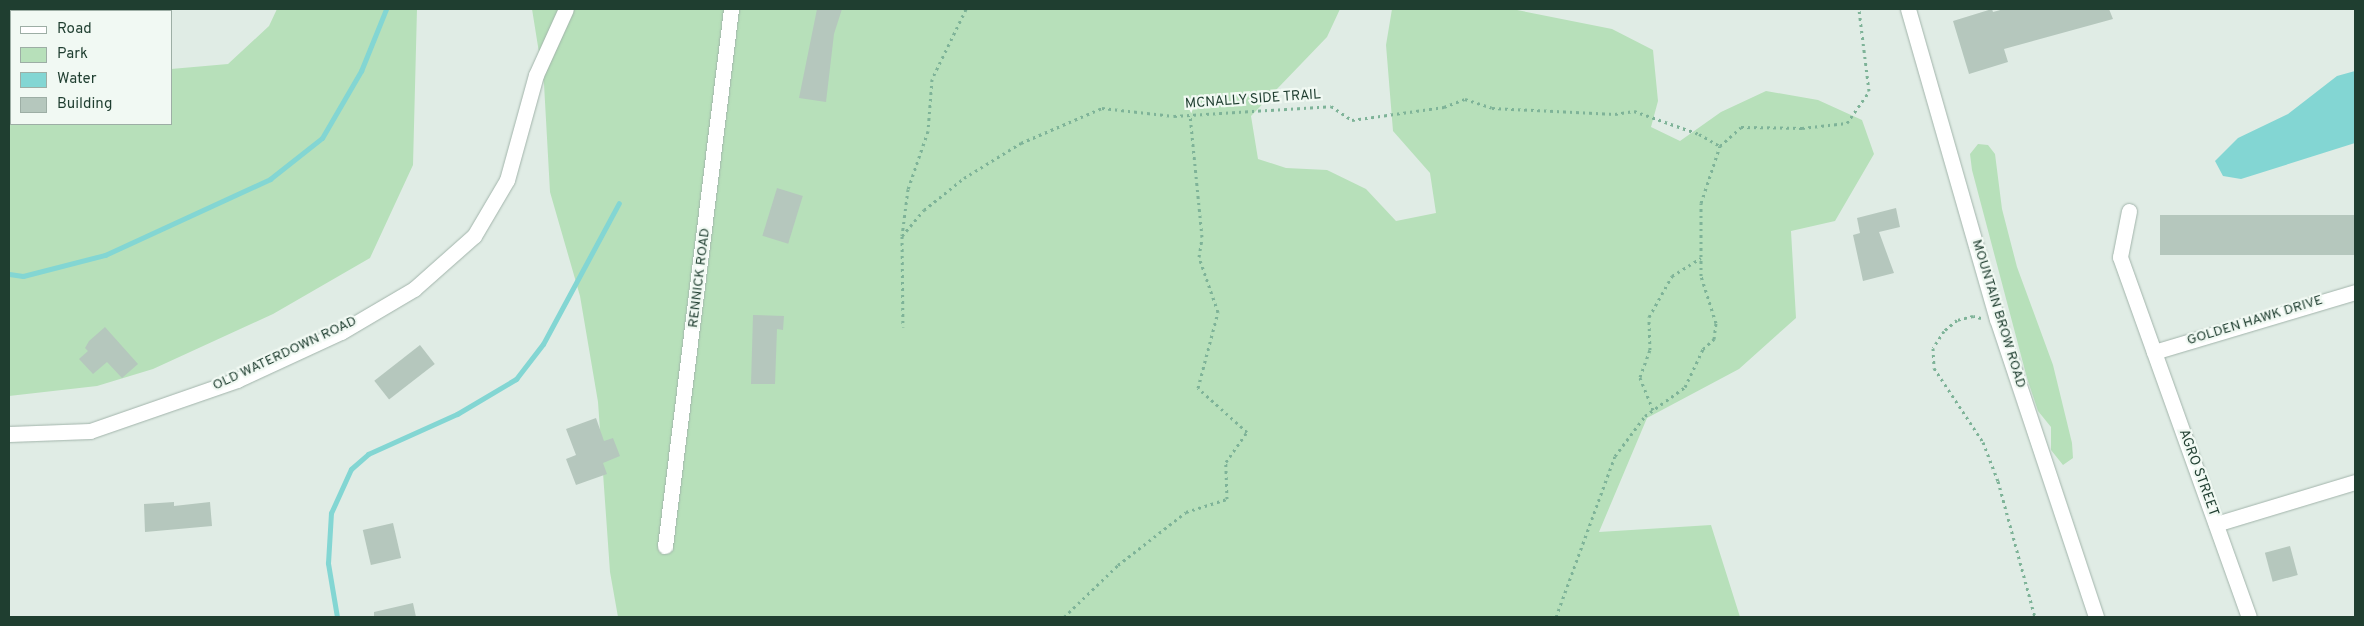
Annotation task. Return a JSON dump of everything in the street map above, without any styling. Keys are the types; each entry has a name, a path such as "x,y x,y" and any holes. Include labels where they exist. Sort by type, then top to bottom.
{"street":[{"name":"OLD WATERDOWN ROAD","path":"9,434 90,431 237,380 341,332 414,289 474,236 507,180 536,74 566,9"},
{"name":"RENNICK ROAD","path":"666,546 731,9"},
{"name":"MOUNTAIN BROW ROAD","path":"1908,9 1997,319 2096,617"},
{"name":"AGRO STREET","path":"2129,211 2120,257 2249,617"},
{"name":"GOLDEN HAWK DRIVE","path":"2154,352 2355,292"},
{"path":"2216,524 2355,482"}],"path":[{"path":"903,327 902,236 908,189 928,131 932,79 966,9"},
{"path":"1556,617 1615,456 1653,410 1685,387 1703,349 1714,339 1716,322 1701,276 1701,203 1720,146 1741,127 1802,128 1848,123 1869,90 1859,9"},
{"name":"MCNALLY SIDE TRAIL","path":"902,236 924,210 964,178 1021,143 1102,108 1190,115 1331,106 1352,120 1444,107 1465,99 1492,108 1615,114 1634,111 1699,134 1720,146"},
{"path":"1064,617 1118,565 1186,512 1227,499 1226,462 1247,432 1198,388 1218,312 1199,257 1202,237 1190,115"},
{"path":"1653,410 1640,377 1650,350 1649,317 1672,276 1701,258"},
{"path":"1997,319 1973,316 1957,320 1933,348 1934,368 1983,442 1998,481 2035,617"}],"green space":[{"path":"277,9 417,9 413,165 370,258 273,314 153,369 97,386 9,396 9,85 10,125 172,125 172,69 228,64 269,26"},
{"path":"532,9 1340,9 1327,37 1251,116 1258,159 1286,168 1327,170 1366,189 1396,221 1436,213 1430,173 1393,131 1386,45 1392,9 1512,9 1612,29 1653,50 1658,101 1651,127 1680,141 1721,112 1766,91 1818,100 1862,120 1874,154 1835,221 1791,231 1796,318 1739,369 1647,418 1599,532 1711,525 1740,617 618,617 610,572 598,402 580,296 550,192 544,84"},
{"path":"1978,144 1988,145 1995,154 2002,209 2017,267 2053,365 2072,443 2073,458 2063,465 2051,450 2051,427 2038,411 2027,378 1972,170 1970,154"}],"water":[{"path":"2355,71 2355,143 2241,179 2223,176 2215,161 2238,138 2288,114 2337,76"}],"building":[{"path":"817,9 842,9 834,34 826,102 799,98"},
{"path":"1992,9 1993,12 2004,9 2109,9 2113,19 2004,49 2008,62 1969,74 1953,21"},
{"path":"777,188 803,196 788,244 762,236"},
{"path":"1896,208 1900,227 1879,232 1894,273 1863,281 1853,235 1860,233 1857,218"},
{"path":"2160,215 2355,215 2355,255 2160,255"},
{"path":"753,315 784,316 783,330 777,329 775,384 751,384"},
{"path":"105,327 138,364 122,378 107,362 93,374 79,359 88,351 85,348 89,341"},
{"path":"420,345 435,364 389,400 374,381"},
{"path":"596,418 604,441 613,438 620,456 603,463 607,474 576,485 566,459 576,455 566,429"},
{"path":"174,502 174,506 210,502 212,526 145,532 144,504"},
{"path":"393,523 401,558 371,565 363,530"},
{"path":"2290,546 2298,575 2273,582 2265,553"},
{"path":"413,603 416,617 374,617 374,612"}],"waterway":[{"path":"9,274 23,276 105,255 270,179 322,138 361,71 386,9"},
{"path":"337,617 328,563 331,513 351,469 368,454 457,414 516,379 543,344 619,203"}]}
